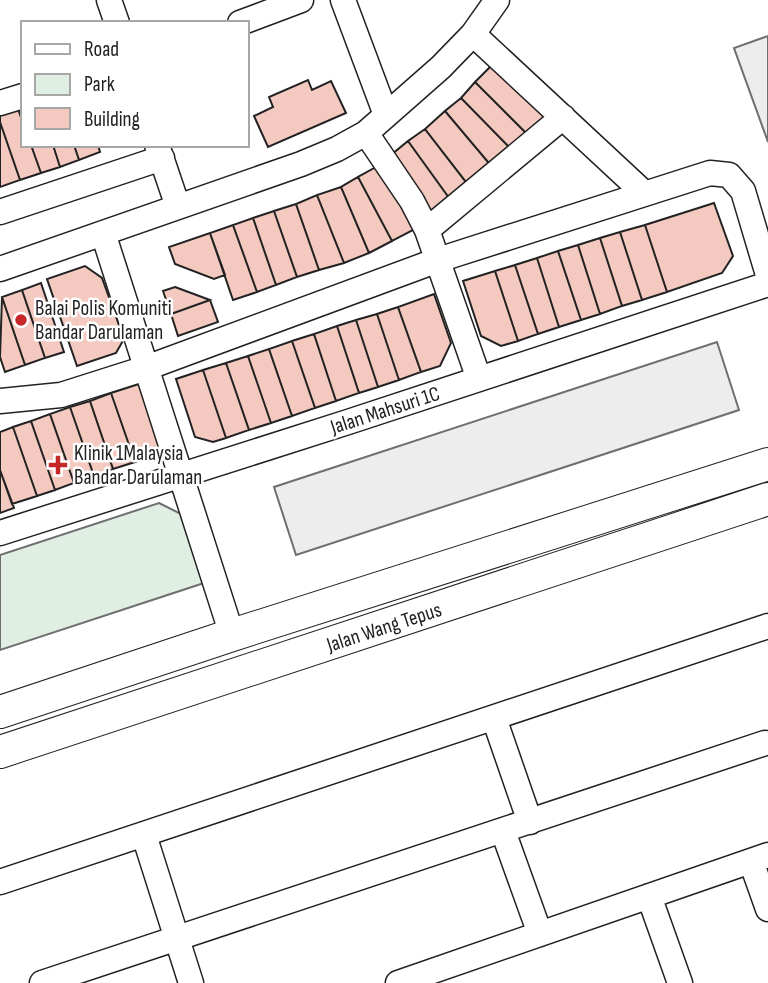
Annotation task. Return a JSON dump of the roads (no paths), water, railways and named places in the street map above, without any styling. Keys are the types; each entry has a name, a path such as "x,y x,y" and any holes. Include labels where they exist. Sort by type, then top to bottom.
{"main road":[{"name":"Jalan Wang Tepus","path":"0,712 768,464"},
{"name":"Jalan Wang Tepus","path":"0,752 768,499"}],"street":[{"path":"109,0 116,21"},
{"path":"245,21 301,0"},
{"path":"343,0 386,115"},
{"path":"0,269 337,149 366,132 441,67 473,34 497,0"},
{"path":"473,34 644,193"},
{"path":"0,103 21,97"},
{"path":"427,230 563,117"},
{"path":"366,132 412,201 427,230 479,379"},
{"path":"0,212 159,152 178,207"},
{"path":"0,401 61,395 146,368 438,260 710,173 729,175 743,191 768,275"},
{"path":"103,233 232,635"},
{"name":"Jalan Mahsuri 1C","path":"0,533 768,284"},
{"path":"0,882 768,626"},
{"path":"494,718 530,822"},
{"path":"42,983 765,743"},
{"path":"503,831 541,934"},
{"path":"144,835 191,983"},
{"path":"398,983 760,858 768,909"},
{"path":"649,896 680,983"}],"place":[{"name":"Balai Polis Komuniti Bandar Darulaman","path":"21,320"},
{"name":"Klinik 1Malaysia Bandar Darulaman","path":"58,465"}]}
